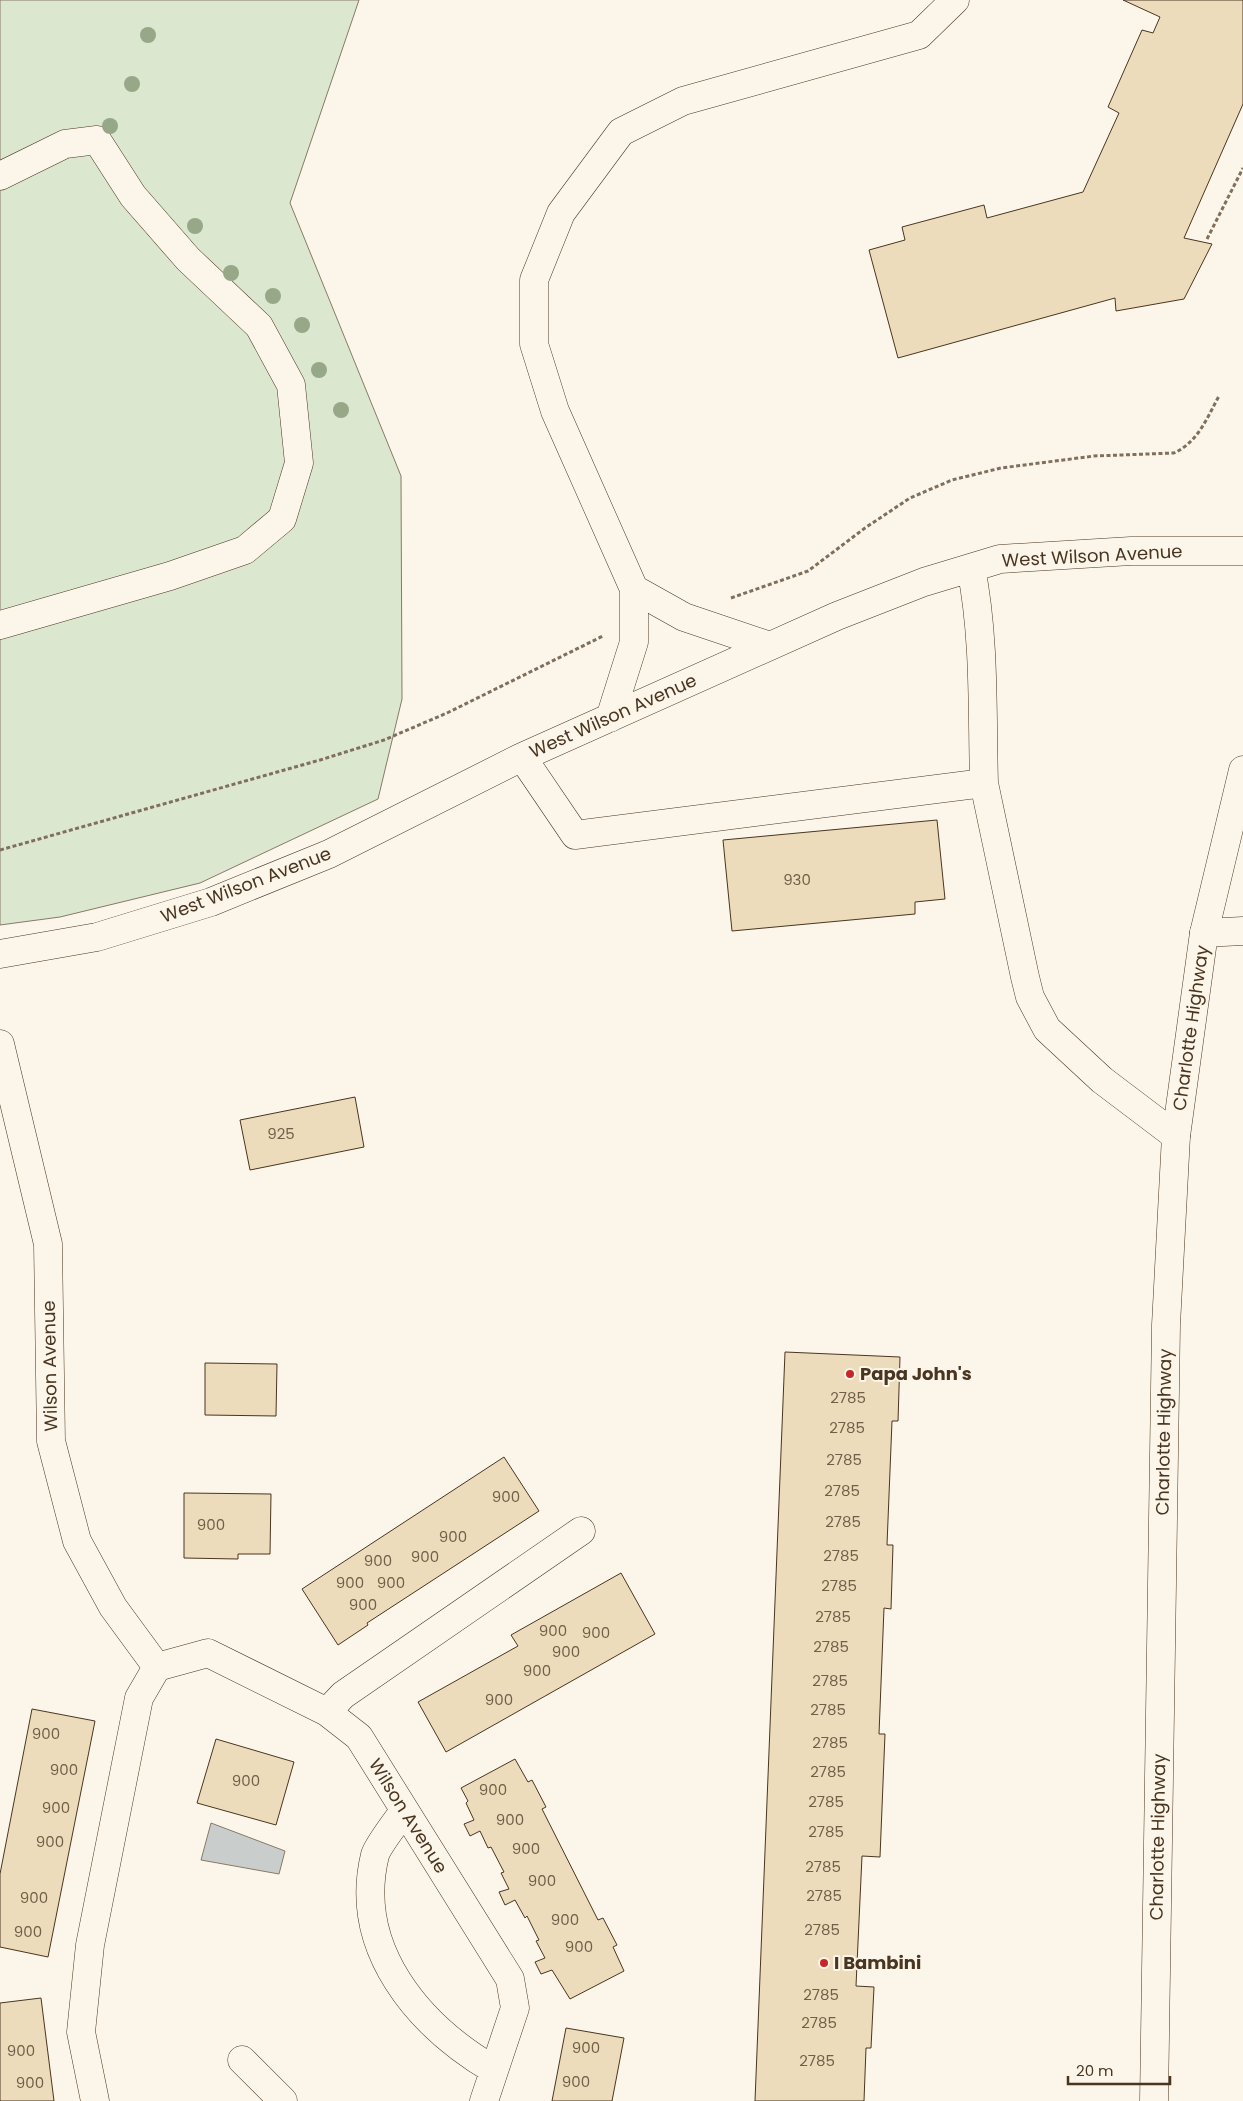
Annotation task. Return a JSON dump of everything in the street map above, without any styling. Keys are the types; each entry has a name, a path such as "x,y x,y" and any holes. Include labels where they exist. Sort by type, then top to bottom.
{"street":[{"path":"610,718 634,642 634,589 555,411 534,344 534,280 562,213 621,132 683,101 919,35 955,0"},
{"path":"0,176 65,144 97,140 133,196 188,258 258,326 291,385 299,463 282,519 245,550 170,576 0,624"},
{"name":"West Wilson Avenue","path":"0,954 97,937 211,902 329,854 522,757 837,616 924,582 1000,559 1131,551 1243,551"},
{"path":"970,568 978,603 980,632 984,784 1030,997 1047,1029 1102,1080 1176,1136"},
{"path":"634,589 684,618 770,646"},
{"path":"522,757 575,834 984,784"},
{"name":"Charlotte Highway","path":"1154,2101 1166,1325 1176,1136 1204,933 1243,770"},
{"path":"1204,933 1243,931"},
{"name":"Wilson Avenue","path":"0,1044 48,1244 51,1441 77,1541 113,1607 156,1666 208,1652 326,1712 359,1737 510,1979 515,2008 484,2101"},
{"path":"326,1712 344,1695 581,1531"},
{"path":"96,2101 81,2032 90,1944 139,1698 156,1666"},
{"path":"404,1811 375,1853 369,1896 379,1946 396,1981 421,2013 471,2057 494,2070"},
{"path":"242,2060 283,2101"}],"path":[{"path":"1207,239 1243,168"},
{"path":"727,599 808,571 865,528 910,498 952,480 1001,468 1094,456 1174,452 1185,448 1197,436 1219,396"},
{"path":"0,850 320,760 384,740 447,714 601,636 608,635"}],"green space":[{"path":"0,0 359,0 290,203 401,476 402,699 378,799 200,883 60,917 0,925"}],"shaded area":[{"path":"211,1823 285,1851 279,1874 201,1860"}],"building":[{"path":"1123,0 1243,0 1243,104 1184,238 1212,244 1184,299 1116,311 1115,298 898,358 869,250 905,240 902,227 984,205 987,218 1083,192 1119,113 1108,107 1142,30 1153,33 1160,17"},
{"path":"937,820 945,899 915,902 915,914 732,931 723,840"},
{"path":"355,1097 364,1147 250,1170 240,1120"},
{"path":"785,1352 900,1357 898,1421 892,1421 887,1545 893,1545 891,1609 884,1608 879,1734 885,1734 880,1857 862,1856 856,1986 874,1987 871,2048 866,2048 864,2101 755,2101"},
{"path":"205,1363 277,1364 276,1416 205,1415"},
{"path":"504,1457 539,1511 367,1623 368,1625 338,1645 302,1589"},
{"path":"184,1493 271,1494 270,1554 238,1554 238,1559 184,1558"},
{"path":"621,1573 655,1634 446,1752 418,1702 518,1646 511,1635"},
{"path":"32,1709 95,1721 48,1957 0,1947 0,1874"},
{"path":"216,1739 294,1762 276,1825 197,1803"},
{"path":"515,1759 528,1782 532,1780 546,1807 542,1809 598,1920 603,1918 617,1945 613,1947 624,1971 570,1999 552,1970 541,1974 535,1962 545,1958 536,1941 539,1940 527,1916 525,1918 515,1900 505,1905 499,1892 509,1889 501,1873 504,1872 491,1847 488,1848 480,1831 470,1836 464,1824 474,1820 466,1803 468,1801 461,1788"},
{"path":"41,1998 54,2101 0,2101 0,2003"},
{"path":"566,2028 624,2038 612,2101 552,2101"}],"place":[{"name":"Papa John's","path":"850,1374"},
{"name":"I Bambini","path":"824,1963"}]}
